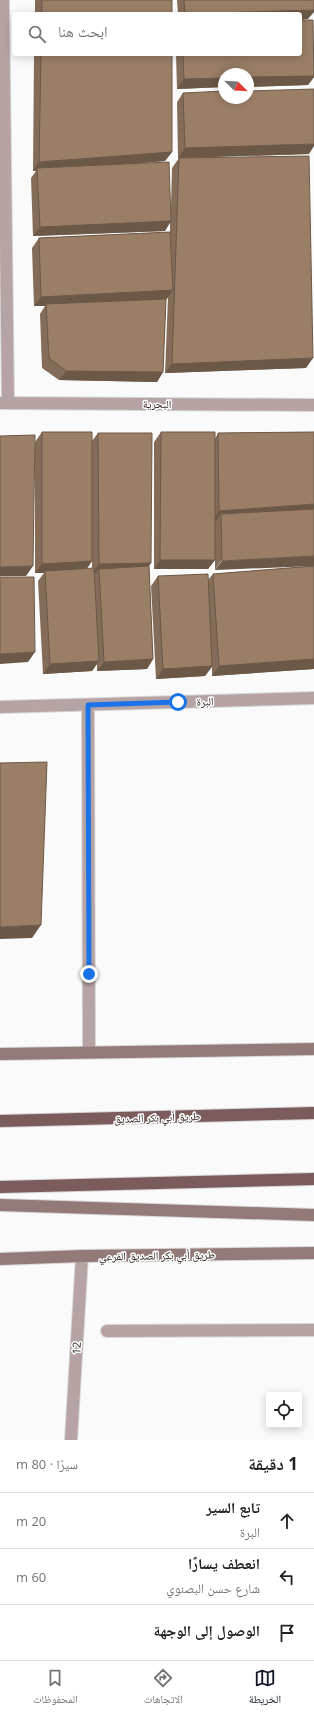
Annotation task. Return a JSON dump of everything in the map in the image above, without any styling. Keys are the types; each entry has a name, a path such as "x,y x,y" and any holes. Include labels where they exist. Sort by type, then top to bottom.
{"main road":[{"path":"0,1054 314,1049"},
{"path":"34,1120 314,1108"},
{"name":"طريق أبي بكر الصديق","path":"0,1121 314,1113"},
{"path":"0,1187 314,1179"},
{"path":"0,1204 314,1215"},
{"name":"طريق أبي بكر الصديق الفرعي","path":"0,1259 82,1256 314,1253"}],"street":[{"path":"3,0 4,402"},
{"name":"البحرية","path":"4,402 314,405"},
{"name":"البرة","path":"0,707 314,698"},
{"path":"88,705 89,1052"},
{"name":"12","path":"71,1440 82,1256"},
{"path":"107,1331 314,1330"}],"building":[{"path":"42,0 172,0 172,12 42,12"},
{"path":"184,0 314,0 314,10 185,12"},
{"path":"302,20 313,20 314,76 254,77 254,68 218,68 218,78 184,79 183,56 302,56"},
{"path":"41,56 172,56 172,152 39,162"},
{"path":"314,89 314,144 185,148 183,93 218,91 218,104 254,104 254,91"},
{"path":"309,156 313,358 172,364 179,158"},
{"path":"169,162 171,221 40,227 37,168"},
{"path":"170,232 173,290 41,297 39,238"},
{"path":"166,299 163,372 66,371 49,358 46,304"},
{"path":"42,432 92,432 92,561 42,564"},
{"path":"161,432 215,432 215,560 160,560"},
{"path":"314,432 314,504 219,511 218,433"},
{"path":"98,433 152,433 151,563 99,564"},
{"path":"35,435 33,566 0,567 0,436"},
{"path":"314,509 314,556 222,561 221,514"},
{"path":"149,566 153,659 104,662 99,569"},
{"path":"314,566 314,659 219,666 213,574"},
{"path":"94,568 99,661 50,664 45,571"},
{"path":"208,574 212,666 163,669 158,576"},
{"path":"0,577 34,577 35,652 0,654"},
{"path":"47,762 41,925 0,927 0,763"}],"route":[{"path":"89,974 88,705 178,702"}]}
